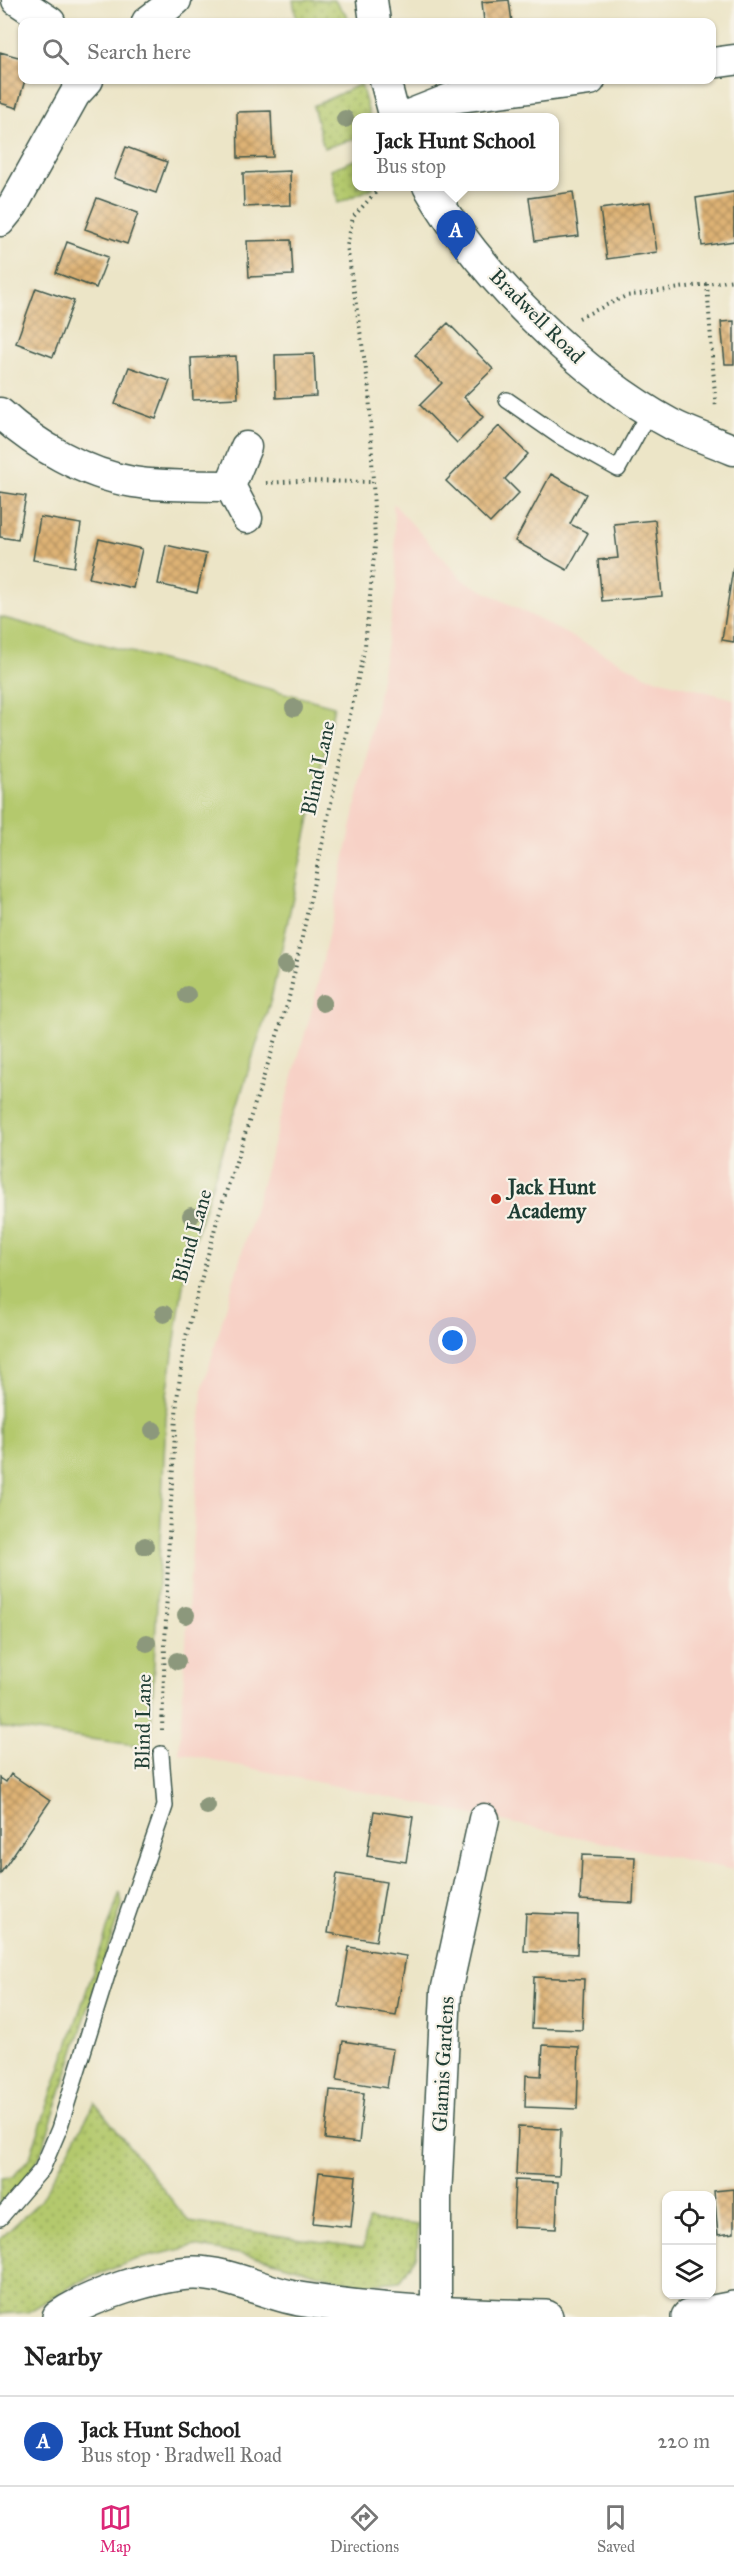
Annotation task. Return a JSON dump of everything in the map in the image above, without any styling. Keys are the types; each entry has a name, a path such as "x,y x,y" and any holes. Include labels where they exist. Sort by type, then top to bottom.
{"street":[{"path":"17,0 44,18"},
{"path":"152,18 176,0"},
{"path":"372,0 374,18"},
{"path":"716,62 734,60"},
{"path":"0,221 13,205 75,94 84,84"},
{"path":"386,84 394,113"},
{"path":"412,113 452,98 559,84"},
{"name":"Bradwell Road","path":"432,191 481,261 553,338 613,387 671,424 734,450"},
{"path":"0,412 20,431 74,464 133,482 230,486"},
{"path":"230,486 246,447"},
{"path":"230,486 247,518"},
{"name":"Glamis Gardens","path":"436,2314 436,2198 446,1992 484,1819"},
{"path":"60,2317 68,2311 112,2292 150,2280 193,2273 215,2275 275,2295 341,2306 436,2314 546,2317"},
{"path":"688,2317 734,2308"}],"lane":[{"path":"507,400 559,436 618,469 650,410"},
{"name":"Blind Lane","path":"0,2218 42,2169 59,2129 112,1959 165,1806 161,1754"}],"path":[{"name":"Blind Lane","path":"161,1754 169,1534 177,1399 185,1340 218,1216 288,1002 365,646 375,546 369,389 347,246 353,217 378,191"},
{"path":"570,322 626,296 734,280"},
{"path":"707,284 716,415"},
{"path":"265,483 373,482"}],"shaded area":[{"name":"Jack Hunt Academy","path":"393,503 463,580 649,677 734,699 734,1870 179,1753 202,1391 313,1006 373,726 397,583"}],"green space":[{"path":"293,0 334,0 348,18 296,18"},
{"path":"361,84 369,113 352,113 352,140 324,148 313,106"},
{"path":"352,161 352,191 366,191 338,203 331,169"},
{"path":"0,617 334,706 271,999 185,1270 167,1396 150,1747 0,1727"},
{"path":"120,1892 122,1905 40,2156 13,2197 0,2209 0,2178 13,2177 30,2157"},
{"path":"95,2103 189,2222 363,2248 368,2220 418,2225 417,2255 400,2281 358,2285 262,2258 194,2246 134,2260 77,2283 28,2312 0,2314 0,2239 40,2201"}],"building":[{"path":"509,0 511,18 484,18 482,2"},
{"path":"0,52 18,57 18,84 24,84 17,108 0,103"},
{"path":"271,111 273,157 238,158 237,112"},
{"path":"126,147 167,162 156,193 114,178"},
{"path":"290,171 291,205 244,207 243,173"},
{"path":"573,192 579,236 535,241 529,198"},
{"path":"734,192 734,241 702,246 696,198"},
{"path":"97,198 138,213 127,244 85,229"},
{"path":"650,202 657,252 607,259 600,209"},
{"path":"291,240 293,275 249,277 247,241"},
{"path":"67,242 108,257 96,288 56,273"},
{"path":"36,288 74,301 53,357 16,343"},
{"path":"734,321 734,364 725,364 721,322"},
{"path":"448,323 493,369 464,397 483,417 457,443 420,405 442,383 415,355"},
{"path":"314,354 316,396 276,398 275,355"},
{"path":"236,356 238,398 193,400 191,358"},
{"path":"129,367 170,381 156,419 115,404"},
{"path":"499,426 528,454 505,479 519,493 490,523 446,481"},
{"path":"551,474 586,494 570,524 588,533 567,570 515,541"},
{"path":"0,492 26,496 18,540 0,537"},
{"path":"40,517 81,524 74,567 33,560"},
{"path":"655,520 662,596 602,601 598,560 618,558 614,524"},
{"path":"99,539 142,549 133,588 89,578"},
{"path":"166,545 206,554 197,593 158,584"},
{"path":"734,568 734,642 722,640"},
{"path":"11,1774 50,1801 0,1874 0,1778 6,1782"},
{"path":"374,1811 413,1817 406,1862 367,1856"},
{"path":"582,1855 635,1857 633,1903 580,1900"},
{"path":"337,1874 386,1882 376,1941 328,1933"},
{"path":"526,1913 578,1915 577,1954 524,1951"},
{"path":"349,1947 406,1956 396,2016 339,2007"},
{"path":"534,1977 584,1979 582,2030 532,2028"},
{"path":"343,2041 393,2049 387,2088 337,2080"},
{"path":"543,2045 579,2047 577,2109 525,2107 526,2075 541,2076"},
{"path":"330,2090 364,2093 359,2143 325,2139"},
{"path":"518,2127 561,2129 559,2176 516,2174"},
{"path":"319,2172 356,2176 351,2227 313,2223"},
{"path":"515,2180 558,2182 556,2229 513,2227"},
{"path":"734,2189 734,2233 718,2235 716,2191 714,2191"}],"place":[{"name":"Jack Hunt School","path":"456,260"},
{"name":"Jack Hunt Academy","path":"496,1199"}]}
